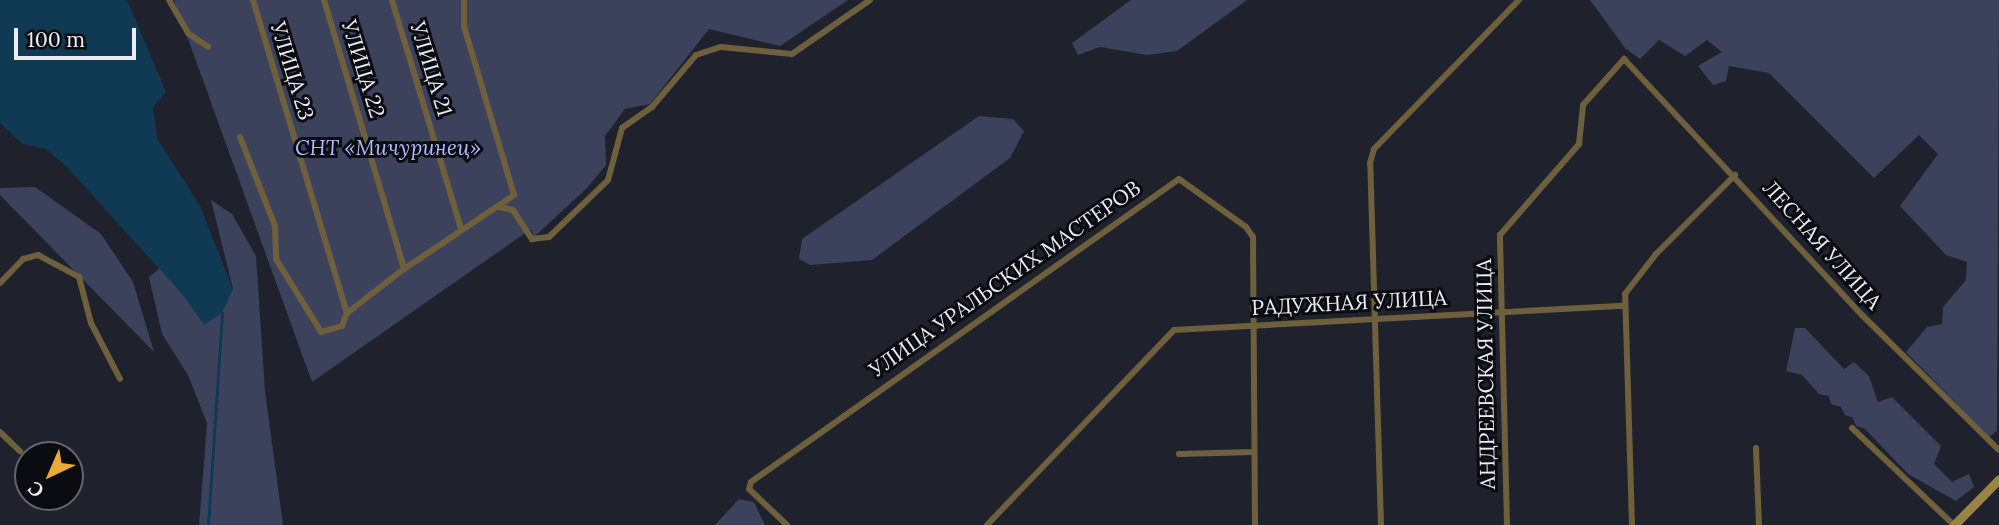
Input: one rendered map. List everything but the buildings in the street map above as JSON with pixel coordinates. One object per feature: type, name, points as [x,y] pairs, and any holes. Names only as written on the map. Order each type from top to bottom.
[{"type":"street","points":[[169,0],[189,34],[208,47]]},
{"type":"street","name":"УЛИЦА 23","points":[[253,0],[347,313]]},
{"type":"street","name":"УЛИЦА 22","points":[[324,0],[404,270]]},
{"type":"street","name":"УЛИЦА 21","points":[[392,0],[461,229]]},
{"type":"street","points":[[240,137],[275,226],[276,259],[305,311],[321,332],[342,326],[347,313],[461,229],[514,195],[464,26],[464,0]]},
{"type":"street","points":[[499,207],[513,210],[532,239],[549,237],[608,180],[622,128],[652,107],[696,55],[720,47],[792,54],[870,0]]},
{"type":"street","points":[[1381,525],[1370,163],[1374,149],[1520,0]]},
{"type":"street","name":"ЛЕСНАЯ УЛИЦА","points":[[1624,59],[1735,175],[1862,316],[1999,450]]},
{"type":"street","name":"АНДРЕЕВСКАЯ УЛИЦА","points":[[1507,525],[1500,235],[1579,144],[1583,105],[1624,59]]},
{"type":"street","points":[[1632,525],[1623,306],[1625,295],[1656,254],[1735,175]]},
{"type":"street","name":"УЛИЦА УРАЛЬСКИХ МАСТЕРОВ","points":[[787,525],[749,489],[751,481],[1179,179],[1246,227],[1253,237],[1254,326]]},
{"type":"street","points":[[0,283],[23,259],[38,255],[79,277],[91,323],[120,379]]},
{"type":"street","name":"РАДУЖНАЯ УЛИЦА","points":[[987,525],[1162,339],[1183,328],[1623,306]]},
{"type":"street","points":[[1254,326],[1252,452],[1255,525]]},
{"type":"street","points":[[1853,428],[1954,525],[1999,479]]},
{"type":"street","points":[[0,432],[14,445]]},
{"type":"street","points":[[1756,448],[1759,525]]},
{"type":"street","points":[[1180,454],[1252,452]]},
{"type":"green space","name":"СНТ «Мичуринец»","points":[[174,0],[848,0],[780,46],[709,29],[650,104],[625,109],[605,136],[606,165],[587,188],[534,237],[531,229],[312,382]]},
{"type":"green space","points":[[1131,0],[1247,0],[1177,51],[1147,55],[1100,47],[1078,55],[1072,43]]},
{"type":"green space","points":[[1590,0],[1999,0],[1997,431],[1989,437],[1906,352],[1927,327],[1942,324],[1943,307],[1966,280],[1967,262],[1946,255],[1900,206],[1938,154],[1919,135],[1874,178],[1769,73],[1729,66],[1726,81],[1713,85],[1698,66],[1722,52],[1707,40],[1685,56],[1659,40],[1640,59],[1625,48]]},
{"type":"green space","points":[[979,116],[1013,119],[1024,131],[1010,158],[872,260],[810,265],[799,259],[802,239]]},
{"type":"green space","points":[[35,187],[101,234],[133,282],[154,352],[0,195],[0,188]]},
{"type":"green space","points":[[211,200],[232,214],[256,256],[265,391],[283,525],[199,525],[207,423],[188,375],[162,334],[149,277],[160,268],[183,295],[233,289]]},
{"type":"green space","points":[[1795,328],[1805,328],[1844,369],[1854,362],[1869,376],[1878,402],[1892,397],[1941,446],[1934,464],[1952,482],[1969,474],[1974,487],[1956,501],[1908,474],[1865,429],[1856,426],[1853,418],[1845,415],[1841,407],[1831,404],[1829,396],[1819,394],[1802,375],[1786,371]]},
{"type":"green space","points":[[739,499],[754,502],[765,525],[715,525]]},
{"type":"shaded area","points":[[0,0],[127,0],[166,92],[153,107],[157,138],[200,206],[233,289],[222,313],[204,325],[183,295],[67,167],[46,149],[23,144],[0,123]]},
{"type":"waterway","points":[[208,525],[222,313]]}]
